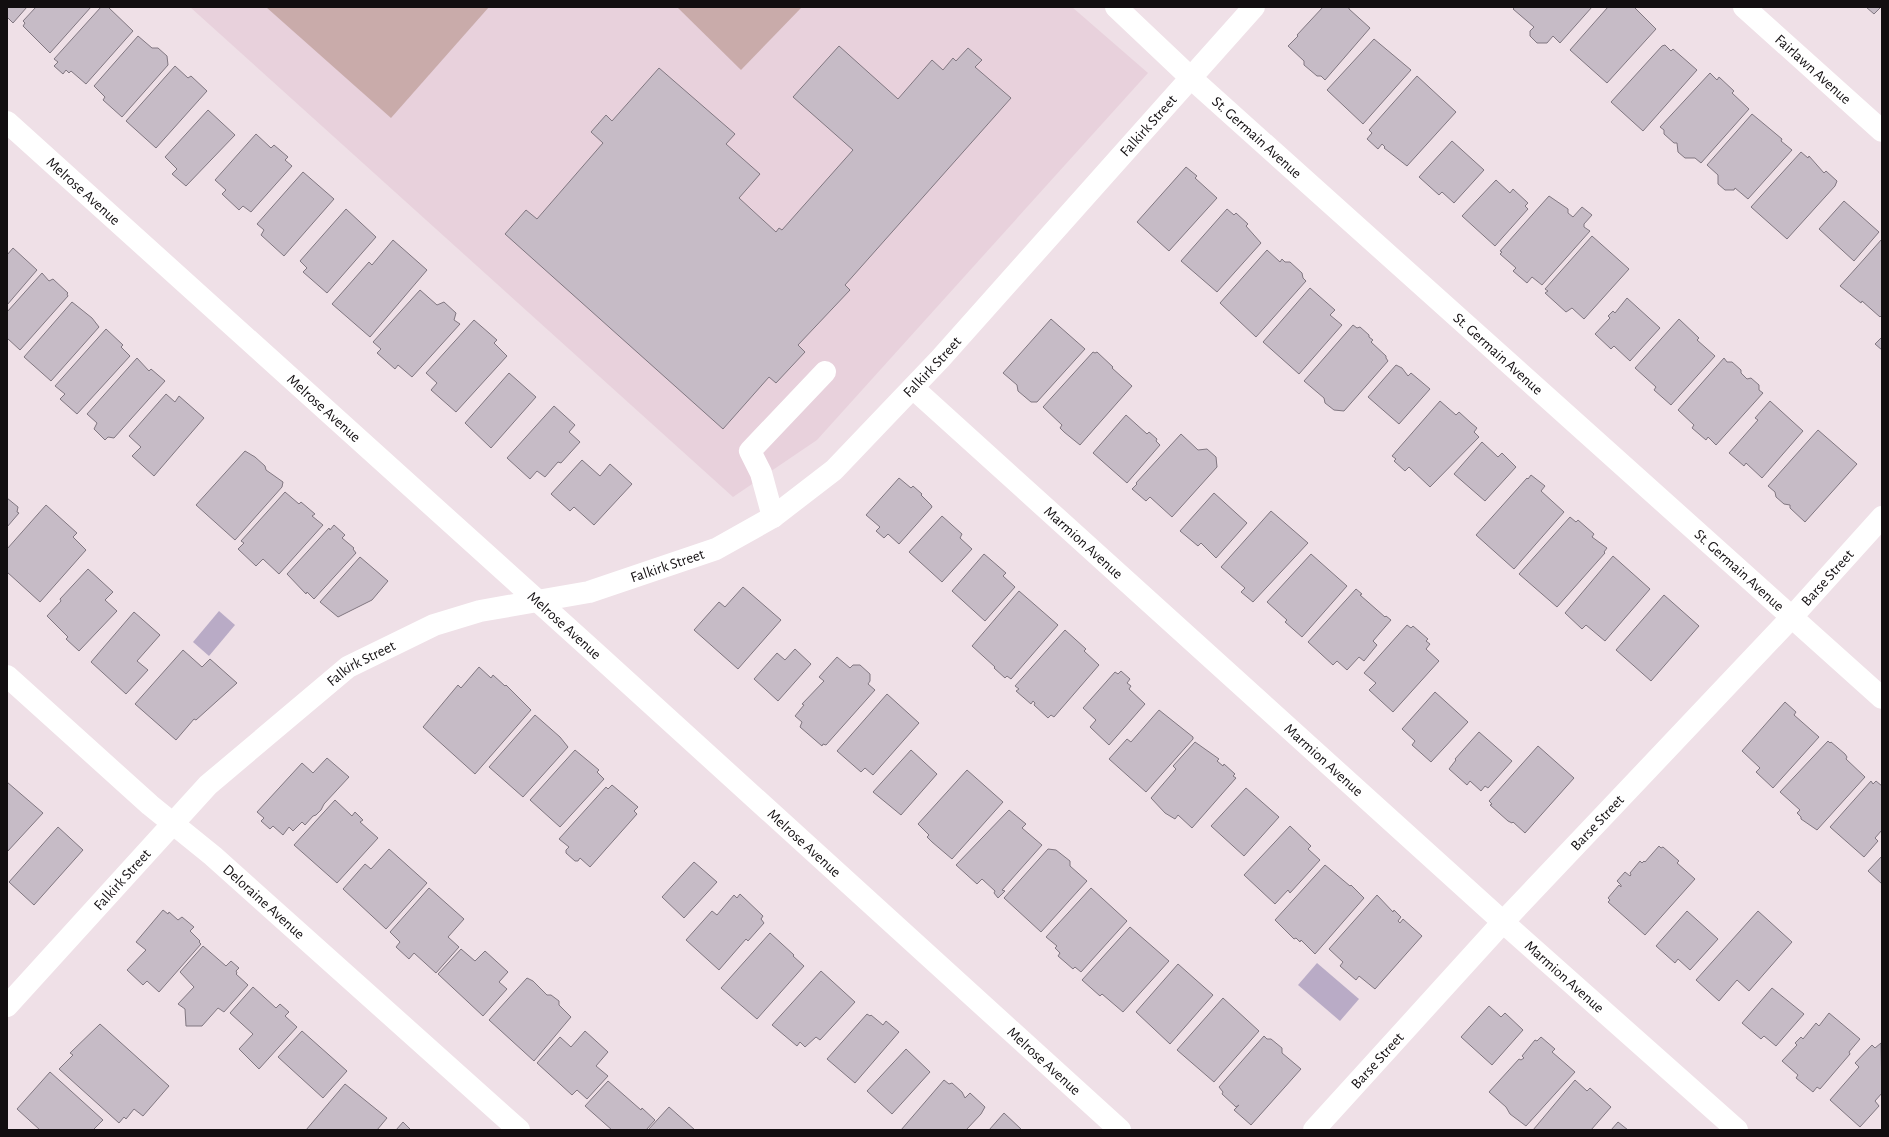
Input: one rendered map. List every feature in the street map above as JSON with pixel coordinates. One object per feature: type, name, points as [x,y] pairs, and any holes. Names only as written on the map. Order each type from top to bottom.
[{"type":"street","name":"St. Germain Avenue","points":[[1116,7],[1191,78],[1791,618],[1882,698]]},
{"type":"street","name":"Falkirk Street","points":[[7,1006],[208,785],[348,667],[434,625],[480,611],[536,600],[589,592],[716,549],[773,517],[834,470],[940,359],[1254,7]]},
{"type":"street","name":"Fairlawn Avenue","points":[[1744,7],[1882,131]]},
{"type":"street","name":"Melrose Avenue","points":[[7,122],[591,649],[1120,1130]]},
{"type":"street","points":[[773,517],[761,473],[750,451],[826,372]]},
{"type":"street","name":"Marmion Avenue","points":[[912,388],[1503,922],[1736,1130]]},
{"type":"street","name":"Barse Street","points":[[1314,1130],[1503,922],[1791,618],[1882,517]]},
{"type":"street","name":"Deloraine Avenue","points":[[7,676],[173,825],[213,856],[519,1130]]},
{"type":"shaded area","points":[[190,7],[1072,7],[1148,73],[817,440],[733,497]]},
{"type":"shaded area","points":[[266,7],[489,7],[391,118]]},
{"type":"shaded area","points":[[677,7],[802,7],[741,70]]},
{"type":"shaded area","points":[[219,611],[235,625],[209,656],[193,642]]},
{"type":"shaded area","points":[[1317,963],[1359,999],[1340,1021],[1298,985]]},
{"type":"building","points":[[7,7],[27,7],[13,23],[7,17]]},
{"type":"building","points":[[36,7],[91,7],[50,53],[23,26],[25,23],[23,21]]},
{"type":"building","points":[[101,7],[108,7],[133,31],[86,84],[71,71],[69,73],[66,70],[63,74],[54,66],[58,62],[54,59]]},
{"type":"building","points":[[1323,7],[1349,7],[1349,9],[1370,28],[1325,80],[1321,76],[1317,76],[1304,65],[1304,61],[1288,46]]},
{"type":"building","points":[[1515,7],[1592,7],[1560,43],[1553,36],[1547,43],[1537,43],[1530,36],[1530,31],[1534,27],[1513,9]]},
{"type":"building","points":[[1608,7],[1634,7],[1656,29],[1607,83],[1570,50]]},
{"type":"building","points":[[1866,7],[1881,7],[1874,14]]},
{"type":"building","points":[[138,36],[152,48],[158,48],[167,56],[168,65],[122,117],[103,100],[105,97],[94,86]]},
{"type":"building","points":[[1374,39],[1411,70],[1363,124],[1327,90]]},
{"type":"building","points":[[1665,45],[1671,51],[1673,49],[1697,70],[1643,131],[1611,102],[1662,46]]},
{"type":"building","points":[[839,46],[898,99],[932,60],[943,70],[953,58],[956,61],[968,48],[982,60],[975,67],[1011,98],[845,285],[850,290],[798,345],[805,352],[776,383],[769,377],[723,429],[505,234],[526,210],[537,219],[603,143],[591,132],[606,115],[612,121],[659,68],[735,134],[726,144],[760,174],[739,198],[776,232],[779,228],[782,230],[853,150],[793,97]]},
{"type":"building","points":[[175,66],[188,78],[191,76],[207,91],[156,148],[126,121]]},
{"type":"building","points":[[1710,73],[1717,80],[1719,77],[1734,91],[1732,93],[1749,109],[1701,163],[1695,158],[1685,158],[1678,152],[1677,143],[1674,143],[1664,134],[1664,130],[1660,127]]},
{"type":"building","points":[[1417,76],[1456,112],[1407,166],[1384,148],[1385,147],[1382,144],[1378,149],[1367,139],[1372,133],[1369,130]]},
{"type":"building","points":[[208,110],[235,135],[186,186],[172,174],[177,169],[165,157]]},
{"type":"building","points":[[1752,114],[1782,139],[1781,141],[1792,150],[1748,199],[1735,188],[1734,190],[1725,190],[1718,184],[1718,175],[1707,165]]},
{"type":"building","points":[[256,134],[271,148],[274,145],[288,157],[285,160],[292,166],[251,212],[243,206],[239,210],[222,194],[226,190],[215,180]]},
{"type":"building","points":[[1452,141],[1484,170],[1454,203],[1442,192],[1439,195],[1419,177]]},
{"type":"building","points":[[1801,152],[1808,158],[1809,156],[1824,173],[1826,171],[1837,181],[1835,186],[1787,239],[1751,207]]},
{"type":"building","points":[[1186,167],[1197,176],[1195,178],[1217,198],[1169,251],[1137,222]]},
{"type":"building","points":[[303,172],[334,199],[284,256],[261,235],[264,230],[257,224]]},
{"type":"building","points":[[1496,180],[1510,193],[1513,189],[1528,203],[1525,206],[1528,209],[1495,246],[1462,216]]},
{"type":"building","points":[[1549,196],[1568,209],[1568,213],[1573,217],[1582,207],[1592,215],[1584,224],[1584,227],[1590,231],[1542,285],[1532,277],[1527,283],[1513,271],[1516,268],[1500,254],[1502,252],[1500,251]]},
{"type":"building","points":[[1844,201],[1879,232],[1854,261],[1819,229]]},
{"type":"building","points":[[346,209],[376,237],[327,293],[303,272],[307,268],[300,261]]},
{"type":"building","points":[[1227,209],[1234,215],[1236,213],[1248,224],[1246,226],[1261,243],[1217,292],[1181,261]]},
{"type":"building","points":[[1592,236],[1629,269],[1584,319],[1572,308],[1566,312],[1545,293],[1548,291],[1545,289]]},
{"type":"building","points":[[1882,239],[1882,315],[1880,317],[1862,301],[1861,303],[1840,286]]},
{"type":"building","points":[[393,240],[427,270],[370,337],[332,304],[369,262],[372,265]]},
{"type":"building","points":[[13,248],[37,270],[7,305],[7,255]]},
{"type":"building","points":[[1267,250],[1280,262],[1282,259],[1285,262],[1290,262],[1302,273],[1303,278],[1306,281],[1256,337],[1220,303]]},
{"type":"building","points":[[42,273],[49,281],[53,279],[68,293],[68,296],[20,350],[7,338],[7,312]]},
{"type":"building","points":[[1310,288],[1335,310],[1330,315],[1342,325],[1299,374],[1263,342]]},
{"type":"building","points":[[420,290],[437,305],[444,302],[456,313],[454,320],[460,324],[412,377],[398,365],[395,369],[377,353],[381,349],[373,342]]},
{"type":"building","points":[[1627,298],[1660,328],[1630,361],[1614,346],[1611,349],[1595,334],[1610,318],[1608,316],[1613,311],[1615,313]]},
{"type":"building","points":[[72,302],[92,318],[99,327],[51,381],[24,357]]},
{"type":"building","points":[[1051,319],[1085,349],[1037,402],[1031,402],[1018,391],[1017,385],[1003,373]]},
{"type":"building","points":[[1679,319],[1699,338],[1697,340],[1715,356],[1671,405],[1654,390],[1656,387],[1635,368]]},
{"type":"building","points":[[474,320],[497,340],[494,343],[507,356],[456,412],[431,390],[437,383],[426,373]]},
{"type":"building","points":[[1353,325],[1357,328],[1360,327],[1369,335],[1369,337],[1373,340],[1371,342],[1386,356],[1388,361],[1344,411],[1334,410],[1325,403],[1324,398],[1304,381]]},
{"type":"building","points":[[106,329],[123,345],[121,347],[130,356],[77,414],[60,399],[65,394],[55,386]]},
{"type":"building","points":[[1882,337],[1882,350],[1875,344]]},
{"type":"building","points":[[1093,352],[1097,352],[1132,386],[1080,445],[1060,428],[1062,425],[1043,407]]},
{"type":"building","points":[[137,358],[149,371],[151,369],[165,381],[114,438],[108,437],[105,440],[94,429],[97,423],[87,414]]},
{"type":"building","points":[[1724,358],[1727,362],[1732,362],[1741,370],[1741,373],[1747,379],[1751,378],[1759,385],[1759,390],[1763,393],[1716,445],[1708,437],[1706,440],[1692,428],[1694,425],[1678,410]]},
{"type":"building","points":[[1396,365],[1402,368],[1408,376],[1411,373],[1430,389],[1399,424],[1368,397]]},
{"type":"building","points":[[509,373],[536,397],[491,448],[465,423]]},
{"type":"building","points":[[166,394],[175,402],[179,396],[204,418],[154,476],[132,456],[141,447],[129,436]]},
{"type":"building","points":[[1440,401],[1456,415],[1459,412],[1477,428],[1474,432],[1479,437],[1430,487],[1409,467],[1405,471],[1394,461],[1396,459],[1392,456]]},
{"type":"building","points":[[1770,401],[1803,431],[1762,478],[1746,463],[1744,466],[1729,453],[1758,420],[1755,418]]},
{"type":"building","points":[[554,406],[575,425],[569,432],[580,442],[561,463],[558,462],[545,477],[537,471],[530,479],[507,458]]},
{"type":"building","points":[[1126,415],[1147,434],[1149,432],[1157,439],[1156,441],[1160,445],[1127,483],[1093,453]]},
{"type":"building","points":[[1818,430],[1857,464],[1805,522],[1790,508],[1790,505],[1784,504],[1776,497],[1775,492],[1768,486]]},
{"type":"building","points":[[1181,434],[1198,450],[1207,449],[1216,457],[1217,467],[1172,517],[1150,497],[1146,501],[1132,489]]},
{"type":"building","points":[[1482,442],[1498,457],[1502,453],[1516,467],[1485,501],[1454,474]]},
{"type":"building","points":[[245,451],[255,457],[265,466],[266,470],[283,482],[282,487],[235,540],[196,505]]},
{"type":"building","points":[[582,460],[600,476],[610,464],[632,484],[594,525],[574,507],[570,511],[551,494]]},
{"type":"building","points":[[1531,475],[1545,486],[1541,491],[1564,512],[1514,569],[1476,535]]},
{"type":"building","points":[[899,478],[911,488],[913,486],[922,494],[921,495],[932,507],[899,544],[888,534],[884,538],[876,531],[880,527],[866,515]]},
{"type":"building","points":[[285,492],[299,504],[301,502],[315,514],[312,516],[323,525],[279,574],[263,559],[256,566],[238,549],[244,543],[241,541]]},
{"type":"building","points":[[1214,493],[1247,523],[1216,558],[1201,543],[1198,546],[1180,531]]},
{"type":"building","points":[[7,498],[18,507],[17,512],[19,513],[7,527]]},
{"type":"building","points":[[46,505],[77,533],[73,537],[86,550],[40,602],[7,572],[7,549]]},
{"type":"building","points":[[1271,511],[1308,543],[1253,602],[1241,592],[1245,588],[1221,567]]},
{"type":"building","points":[[942,516],[962,534],[960,538],[972,549],[942,582],[909,552]]},
{"type":"building","points":[[1570,517],[1576,522],[1578,520],[1594,534],[1592,537],[1607,548],[1604,552],[1605,553],[1557,607],[1519,574]]},
{"type":"building","points":[[334,525],[345,535],[342,538],[354,548],[353,549],[356,553],[314,599],[307,592],[306,594],[287,574],[329,528],[330,530]]},
{"type":"building","points":[[984,554],[1006,573],[1003,576],[1015,587],[985,621],[952,591]]},
{"type":"building","points":[[1311,554],[1347,586],[1302,637],[1285,622],[1287,620],[1267,602]]},
{"type":"building","points":[[1613,556],[1650,589],[1605,641],[1586,625],[1582,629],[1565,613]]},
{"type":"building","points":[[360,557],[388,581],[372,600],[338,617],[320,602]]},
{"type":"building","points":[[88,569],[113,592],[105,600],[117,611],[79,651],[66,639],[68,637],[47,616],[61,601],[60,599]]},
{"type":"building","points":[[743,587],[781,620],[738,669],[694,630],[719,602],[725,607]]},
{"type":"building","points":[[1356,589],[1362,594],[1360,595],[1385,617],[1386,616],[1391,620],[1373,641],[1377,645],[1364,661],[1359,657],[1347,670],[1337,661],[1333,665],[1308,642]]},
{"type":"building","points":[[1019,591],[1058,625],[1011,679],[1007,676],[1005,678],[972,646]]},
{"type":"building","points":[[1664,595],[1699,626],[1651,681],[1616,650]]},
{"type":"building","points":[[134,612],[160,635],[137,661],[148,670],[126,694],[91,662]]},
{"type":"building","points":[[1407,625],[1411,628],[1413,626],[1428,639],[1426,641],[1430,644],[1426,649],[1439,661],[1393,712],[1369,690],[1376,683],[1364,673]]},
{"type":"building","points":[[1065,630],[1086,649],[1084,651],[1099,665],[1054,717],[1051,715],[1048,718],[1034,705],[1035,703],[1033,701],[1031,704],[1016,691],[1019,689],[1015,686]]},
{"type":"building","points":[[795,649],[811,664],[778,701],[754,679],[777,653],[785,660]]},
{"type":"building","points":[[183,650],[202,667],[210,659],[237,683],[196,720],[194,719],[176,740],[135,704]]},
{"type":"building","points":[[837,657],[850,668],[853,665],[860,665],[870,674],[870,681],[868,684],[875,690],[826,745],[823,744],[822,746],[800,727],[802,722],[795,716],[804,705],[802,704],[824,681],[819,677]]},
{"type":"building","points":[[479,667],[491,678],[493,675],[505,686],[506,685],[531,710],[475,774],[423,727],[458,685],[461,688]]},
{"type":"building","points":[[1121,671],[1130,679],[1127,683],[1131,686],[1129,689],[1145,704],[1109,745],[1090,727],[1096,720],[1083,708],[1115,672],[1118,674]]},
{"type":"building","points":[[1435,692],[1468,722],[1431,762],[1412,745],[1415,741],[1402,729]]},
{"type":"building","points":[[887,694],[919,723],[873,775],[865,768],[861,772],[837,751]]},
{"type":"building","points":[[1785,702],[1796,712],[1794,715],[1819,737],[1773,788],[1756,772],[1760,768],[1742,751]]},
{"type":"building","points":[[1159,710],[1193,737],[1193,739],[1146,792],[1109,759],[1127,739],[1131,742]]},
{"type":"building","points":[[535,715],[560,737],[568,747],[523,797],[489,767]]},
{"type":"building","points":[[1479,732],[1512,761],[1488,788],[1485,786],[1481,791],[1470,781],[1467,785],[1449,769],[1456,760],[1455,759]]},
{"type":"building","points":[[1828,741],[1845,754],[1847,757],[1846,759],[1865,777],[1817,830],[1801,819],[1797,813],[1800,810],[1780,792]]},
{"type":"building","points":[[1195,742],[1219,759],[1217,761],[1223,766],[1224,764],[1235,774],[1233,776],[1236,778],[1192,828],[1178,815],[1175,819],[1165,813],[1151,798],[1176,769],[1173,766]]},
{"type":"building","points":[[1538,746],[1574,778],[1525,833],[1513,822],[1508,821],[1490,805],[1492,804],[1489,801]]},
{"type":"building","points":[[575,750],[599,770],[597,772],[604,779],[560,827],[530,800]]},
{"type":"building","points":[[911,750],[937,774],[901,815],[873,792]]},
{"type":"building","points":[[327,758],[349,777],[316,815],[313,816],[305,825],[302,822],[293,831],[289,827],[283,835],[273,826],[270,829],[261,821],[264,818],[257,812],[302,763],[313,773]]},
{"type":"building","points":[[967,770],[1003,802],[952,859],[927,837],[929,835],[918,824]]},
{"type":"building","points":[[1871,781],[1873,784],[1876,781],[1882,786],[1882,830],[1875,838],[1878,841],[1864,857],[1830,827]]},
{"type":"building","points":[[7,782],[43,813],[7,852]]},
{"type":"building","points":[[612,785],[638,807],[634,811],[637,814],[590,867],[580,858],[578,861],[575,861],[566,853],[566,850],[569,847],[559,839],[606,787],[608,789]]},
{"type":"building","points":[[1246,788],[1279,817],[1244,856],[1211,826]]},
{"type":"building","points":[[335,800],[352,816],[355,812],[363,820],[360,822],[378,838],[337,883],[294,845]]},
{"type":"building","points":[[1009,810],[1026,824],[1022,828],[1042,845],[1002,890],[1005,891],[998,898],[994,893],[995,891],[982,879],[977,884],[956,865]]},
{"type":"building","points":[[1290,826],[1311,846],[1308,849],[1320,860],[1290,893],[1288,890],[1275,904],[1244,875]]},
{"type":"building","points":[[58,827],[83,850],[34,905],[9,882]]},
{"type":"building","points":[[1659,846],[1661,848],[1663,847],[1679,861],[1677,863],[1695,879],[1645,935],[1608,902],[1610,900],[1608,898],[1619,885],[1621,887],[1617,881],[1625,872],[1630,876],[1630,873],[1640,861],[1642,863],[1644,861],[1645,862]]},
{"type":"building","points":[[389,849],[427,883],[386,929],[343,889],[365,864],[371,869]]},
{"type":"building","points":[[1048,849],[1056,850],[1070,861],[1070,866],[1087,881],[1041,932],[1004,898]]},
{"type":"building","points":[[1882,856],[1882,884],[1868,871]]},
{"type":"building","points":[[694,862],[717,882],[684,918],[662,897]]},
{"type":"building","points":[[1325,865],[1350,886],[1351,885],[1364,898],[1315,954],[1301,940],[1300,942],[1296,938],[1294,939],[1275,920]]},
{"type":"building","points":[[429,888],[464,919],[448,937],[459,947],[436,973],[414,953],[409,959],[396,947],[400,942],[390,932]]},
{"type":"building","points":[[1091,888],[1127,921],[1081,972],[1075,967],[1073,969],[1058,956],[1060,953],[1055,948],[1057,946],[1046,937]]},
{"type":"building","points":[[740,894],[763,916],[761,919],[764,923],[748,941],[746,939],[719,970],[686,940],[712,911],[717,915],[734,895],[737,898]]},
{"type":"building","points":[[1377,895],[1393,912],[1394,910],[1401,917],[1398,921],[1400,923],[1403,919],[1422,936],[1375,989],[1359,976],[1356,980],[1340,966],[1343,962],[1329,949]]},
{"type":"building","points":[[163,910],[168,914],[169,912],[178,920],[182,917],[194,927],[190,931],[201,944],[159,992],[147,981],[143,985],[127,970],[146,950],[136,942]]},
{"type":"building","points":[[1687,911],[1718,939],[1690,970],[1678,959],[1675,963],[1656,946]]},
{"type":"building","points":[[1758,911],[1792,942],[1749,991],[1737,980],[1719,1001],[1696,980]]},
{"type":"building","points":[[1130,927],[1169,961],[1123,1012],[1102,994],[1100,996],[1082,980]]},
{"type":"building","points":[[770,933],[804,966],[757,1019],[721,988]]},
{"type":"building","points":[[203,946],[226,966],[231,961],[239,968],[236,971],[236,974],[248,985],[224,1012],[218,1008],[202,1026],[186,1026],[185,1009],[178,1004],[194,987],[180,972]]},
{"type":"building","points":[[461,949],[475,961],[485,951],[508,972],[499,982],[507,989],[483,1016],[438,974]]},
{"type":"building","points":[[1178,964],[1213,995],[1170,1044],[1136,1012]]},
{"type":"building","points":[[821,971],[855,1002],[820,1040],[816,1037],[805,1047],[800,1042],[797,1046],[772,1025]]},
{"type":"building","points":[[527,978],[533,981],[547,995],[551,995],[559,1001],[559,1005],[571,1017],[534,1061],[489,1020]]},
{"type":"building","points":[[253,987],[276,1008],[280,1004],[289,1012],[285,1016],[297,1027],[259,1069],[239,1049],[253,1034],[230,1013]]},
{"type":"building","points":[[1772,988],[1804,1014],[1776,1046],[1764,1036],[1761,1039],[1742,1023]]},
{"type":"building","points":[[1223,998],[1259,1031],[1214,1082],[1177,1050]]},
{"type":"building","points":[[1489,1006],[1501,1017],[1505,1013],[1523,1030],[1492,1065],[1461,1037]]},
{"type":"building","points":[[1829,1013],[1860,1039],[1849,1052],[1850,1054],[1820,1089],[1817,1087],[1813,1092],[1796,1078],[1798,1075],[1782,1061],[1797,1045],[1795,1043],[1801,1037],[1803,1039],[1816,1023],[1819,1026]]},
{"type":"building","points":[[867,1014],[870,1016],[871,1015],[883,1025],[886,1021],[899,1032],[855,1083],[827,1059]]},
{"type":"building","points":[[100,1024],[169,1086],[143,1116],[134,1109],[126,1119],[124,1117],[119,1123],[59,1069],[73,1055],[70,1053]]},
{"type":"building","points":[[302,1031],[347,1071],[323,1098],[278,1057]]},
{"type":"building","points":[[585,1031],[608,1052],[596,1066],[608,1076],[587,1099],[577,1090],[572,1095],[537,1063],[560,1037],[571,1047]]},
{"type":"building","points":[[1264,1036],[1267,1039],[1271,1039],[1282,1048],[1282,1053],[1301,1069],[1251,1125],[1234,1110],[1239,1105],[1236,1107],[1222,1094],[1223,1092],[1219,1087]]},
{"type":"building","points":[[1541,1037],[1555,1049],[1552,1052],[1575,1072],[1526,1126],[1510,1114],[1506,1107],[1489,1092],[1519,1059],[1521,1060],[1524,1058],[1522,1056],[1535,1040],[1537,1041]]},
{"type":"building","points":[[1881,1043],[1882,1093],[1875,1101],[1879,1106],[1860,1127],[1830,1100],[1859,1067],[1855,1063],[1872,1045],[1875,1048]]},
{"type":"building","points":[[906,1049],[930,1072],[892,1114],[867,1091]]},
{"type":"building","points":[[50,1072],[103,1120],[93,1130],[40,1130],[17,1109]]},
{"type":"building","points":[[944,1080],[949,1084],[952,1083],[962,1092],[965,1098],[970,1093],[985,1107],[981,1114],[966,1130],[901,1130]]},
{"type":"building","points":[[1575,1080],[1587,1091],[1590,1088],[1611,1107],[1591,1130],[1533,1130]]},
{"type":"building","points":[[608,1081],[641,1110],[642,1108],[655,1120],[646,1130],[612,1130],[585,1106]]},
{"type":"building","points":[[345,1084],[387,1118],[377,1130],[306,1130]]},
{"type":"building","points":[[669,1107],[695,1130],[648,1130]]},
{"type":"building","points":[[1004,1113],[1022,1130],[989,1130]]},
{"type":"building","points":[[403,1122],[411,1130],[396,1130]]},
{"type":"building","points":[[1618,1122],[1628,1130],[1611,1130]]}]
